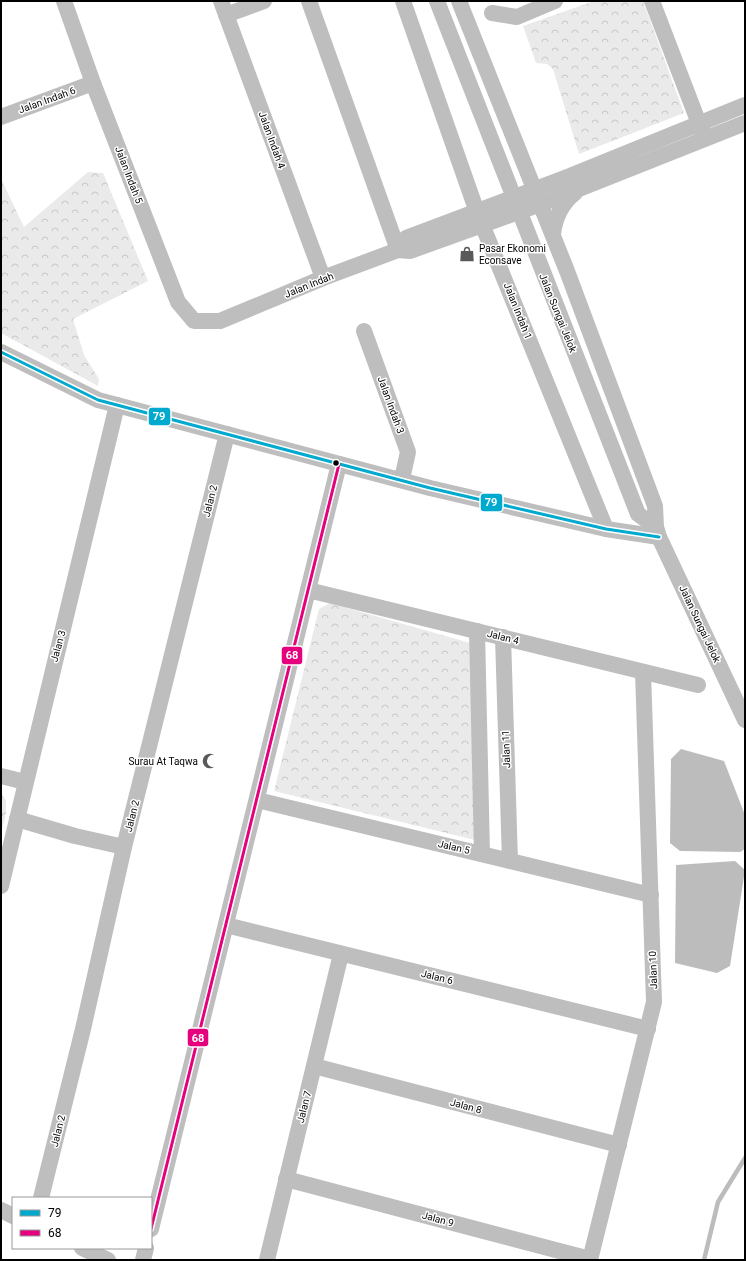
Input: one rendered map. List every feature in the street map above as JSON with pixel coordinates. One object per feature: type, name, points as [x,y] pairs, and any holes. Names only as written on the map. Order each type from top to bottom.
[{"type":"street","name":"Jalan Indah 5","points":[[64,1],[93,83],[178,302],[194,320],[220,321]]},
{"type":"street","points":[[224,8],[264,1]]},
{"type":"street","points":[[309,1],[398,250]]},
{"type":"street","name":"Jalan Indah 1","points":[[403,1],[606,529]]},
{"type":"street","name":"Jalan Sungai Jelok","points":[[437,1],[638,514],[657,532]]},
{"type":"street","name":"Jalan Sungai Jelok","points":[[459,1],[553,234],[655,506],[657,532],[745,720]]},
{"type":"street","points":[[492,13],[517,17],[555,1]]},
{"type":"street","points":[[652,1],[704,139]]},
{"type":"street","name":"Jalan Indah 4","points":[[224,8],[323,278]]},
{"type":"street","name":"Jalan Indah 6","points":[[1,117],[93,83]]},
{"type":"street","points":[[516,205],[535,189],[745,105]]},
{"type":"street","points":[[516,205],[541,204],[745,123]]},
{"type":"street","points":[[614,158],[620,173]]},
{"type":"street","points":[[526,166],[547,176],[570,176]]},
{"type":"street","points":[[506,179],[496,200],[485,217],[511,226],[529,237]]},
{"type":"street","points":[[553,234],[554,222],[562,207],[570,196],[581,188]]},
{"type":"street","name":"Jalan Indah","points":[[220,321],[323,278],[398,250],[406,238],[485,217],[516,205]]},
{"type":"street","name":"Jalan Indah 3","points":[[364,331],[408,452],[402,479]]},
{"type":"street","points":[[1,352],[98,400],[339,464],[402,479],[430,488],[606,529],[657,532]]},
{"type":"street","name":"Jalan 3","points":[[1,886],[117,405]]},
{"type":"street","name":"Jalan 2","points":[[41,1197],[83,1029],[124,847],[227,434]]},
{"type":"street","points":[[152,1225],[339,464]]},
{"type":"street","name":"Jalan 4","points":[[308,590],[698,685]]},
{"type":"street","points":[[477,631],[482,854]]},
{"type":"street","name":"Jalan 11","points":[[502,637],[510,861]]},
{"type":"street","name":"Jalan 10","points":[[590,1260],[654,1002],[643,672]]},
{"type":"street","points":[[1,776],[25,782]]},
{"type":"street","name":"Jalan 5","points":[[257,800],[651,895]]},
{"type":"street","points":[[17,819],[74,836],[124,847]]},
{"type":"street","name":"Jalan 6","points":[[226,925],[648,1029]]},
{"type":"street","name":"Jalan 7","points":[[267,1260],[341,954]]},
{"type":"street","name":"Jalan 8","points":[[314,1066],[619,1145]]},
{"type":"street","name":"Jalan 9","points":[[286,1179],[590,1260]]},
{"type":"street","points":[[1,1210],[12,1216]]},
{"type":"street","points":[[84,1249],[108,1260]]},
{"type":"street","points":[[143,1260],[146,1249]]},
{"type":"green space","points":[[594,1],[643,1],[684,113],[579,154],[553,69],[547,64],[536,63],[523,26]]},
{"type":"green space","points":[[88,172],[103,173],[148,281],[73,319],[84,355],[99,379],[98,386],[1,333],[1,179],[24,227]]},
{"type":"green space","points":[[330,603],[470,643],[475,840],[274,791],[319,609]]},
{"type":"green space","points":[[1,794],[6,800],[6,813],[1,833]]},
{"type":"shaded area","points":[[681,749],[724,761],[745,815],[745,849],[740,852],[680,851],[670,843],[671,759]]},
{"type":"shaded area","points":[[735,861],[745,870],[730,966],[717,973],[675,963],[676,865]]},
{"type":"waterway","points":[[704,1260],[718,1202],[745,1158]]},
{"type":"transit line","name":"79","points":[[1,352],[98,400],[430,488],[606,529],[659,537]]},
{"type":"transit line","name":"68","points":[[152,1225],[339,464]]},
{"type":"place","name":"Pasar Ekonomi Econsave","points":[[467,254]]},
{"type":"place","name":"Surau At Taqwa","points":[[210,761]]}]
